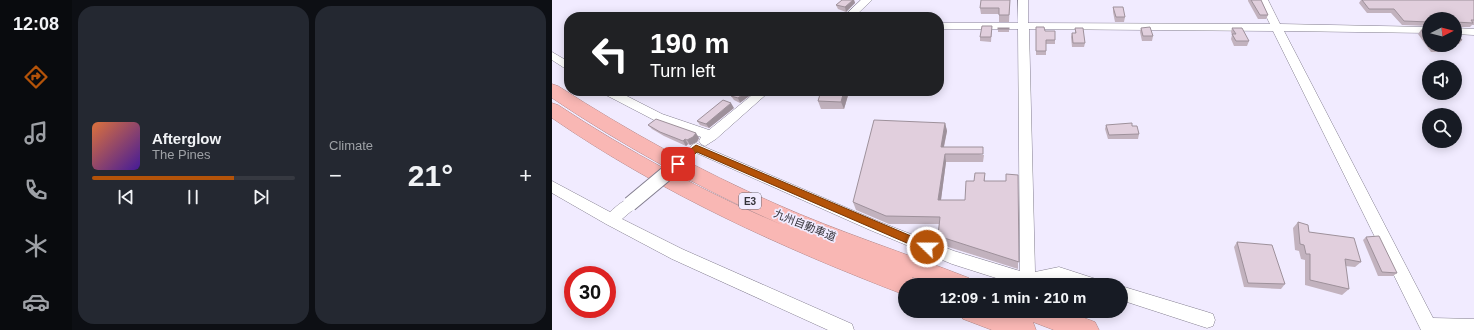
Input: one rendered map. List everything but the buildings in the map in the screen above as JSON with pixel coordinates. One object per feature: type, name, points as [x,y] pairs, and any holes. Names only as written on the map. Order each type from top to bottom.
[{"type":"highway","name":"九州自動車道","points":[[552,90],[583,111],[688,172],[750,201],[871,252],[943,278]]},
{"type":"highway","name":"九州自動車道","points":[[552,109],[625,156],[675,184],[759,224],[898,282]]},
{"type":"highway","points":[[991,318],[1024,330]]},
{"type":"highway","points":[[1053,318],[1087,330]]},
{"type":"street","points":[[853,12],[866,0]]},
{"type":"street","points":[[1024,0],[1023,26],[1028,278]]},
{"type":"street","points":[[1263,0],[1429,328],[1474,327]]},
{"type":"street","points":[[944,26],[1422,30]]},
{"type":"street","points":[[1462,31],[1474,32]]},
{"type":"street","points":[[552,55],[564,63]]},
{"type":"street","points":[[618,96],[658,117],[712,136]]},
{"type":"street","points":[[611,220],[758,96]]},
{"type":"street","points":[[693,151],[952,257],[1018,278]]},
{"type":"street","points":[[552,186],[611,220],[677,254],[846,330]]},
{"type":"street","points":[[1041,278],[1059,274],[1072,278]]},
{"type":"street","points":[[1128,295],[1207,320]]},
{"type":"route","points":[[678,164],[696,148],[927,247]]}]
